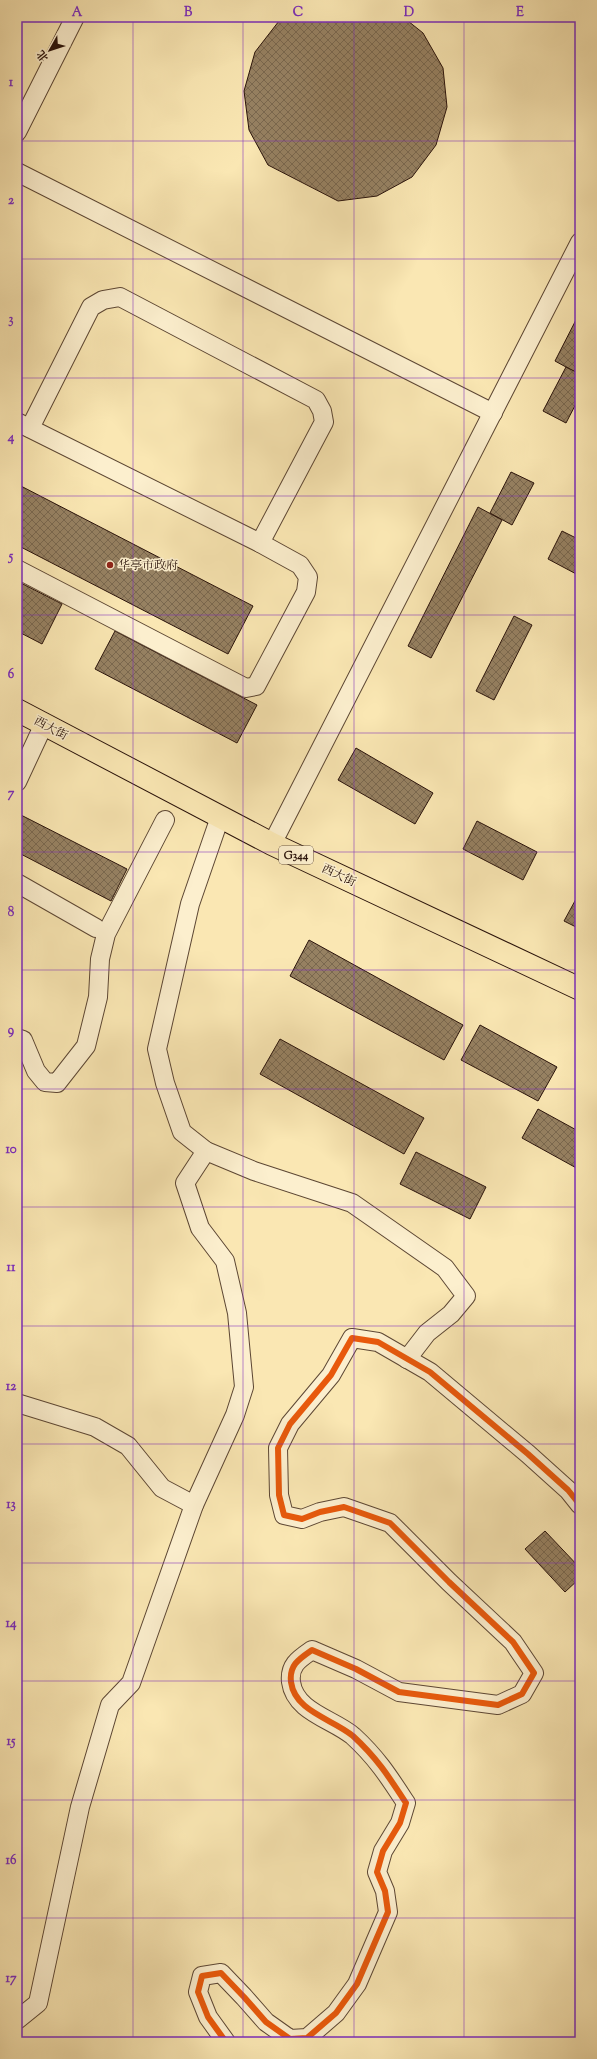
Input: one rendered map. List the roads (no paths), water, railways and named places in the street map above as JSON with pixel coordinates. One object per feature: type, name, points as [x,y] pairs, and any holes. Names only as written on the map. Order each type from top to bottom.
[{"type":"highway","name":"西大街","points":[[17,710],[272,844],[580,989]]},
{"type":"street","points":[[17,132],[75,17]]},
{"type":"street","points":[[17,172],[493,413]]},
{"type":"street","points":[[272,844],[580,242]]},
{"type":"street","points":[[17,569],[246,688],[256,686],[306,592],[308,577],[300,566],[260,543],[24,425],[91,307],[103,300],[120,297],[316,400],[322,411],[324,422],[260,543]]},
{"type":"street","points":[[17,782],[44,724]]},
{"type":"street","points":[[220,816],[190,904],[157,1050],[165,1083],[182,1132],[206,1151],[254,1171],[352,1203],[445,1268],[466,1296],[451,1314],[427,1333],[407,1359]]},
{"type":"street","points":[[17,1038],[22,1040],[36,1071],[45,1082],[57,1083],[86,1046],[98,997],[100,959],[106,934],[165,820]]},
{"type":"street","points":[[17,883],[96,928]]},
{"type":"street","points":[[17,2020],[38,2003],[80,1807],[110,1705],[131,1683],[194,1505],[235,1415],[244,1387],[237,1313],[226,1261],[200,1228],[185,1183],[206,1151]]},
{"type":"street","points":[[226,2042],[208,2017],[198,1992],[202,1976],[221,1973],[266,2022],[290,2040],[307,2038],[336,2013],[357,1984],[388,1912],[385,1891],[377,1872],[383,1851],[400,1823],[406,1803],[381,1764],[352,1736],[304,1706],[292,1692],[290,1674],[296,1661],[312,1650],[356,1669],[399,1692],[498,1705],[522,1694],[534,1673],[513,1642],[449,1582],[390,1522],[344,1507],[320,1512],[302,1519],[284,1516],[279,1495],[278,1448],[290,1424],[331,1375],[352,1338],[378,1342],[430,1372],[528,1454],[568,1490],[580,1505]]},
{"type":"street","points":[[17,1403],[95,1427],[128,1446],[162,1488],[194,1505]]},
{"type":"place","name":"华亭市政府","points":[[110,565]]}]
